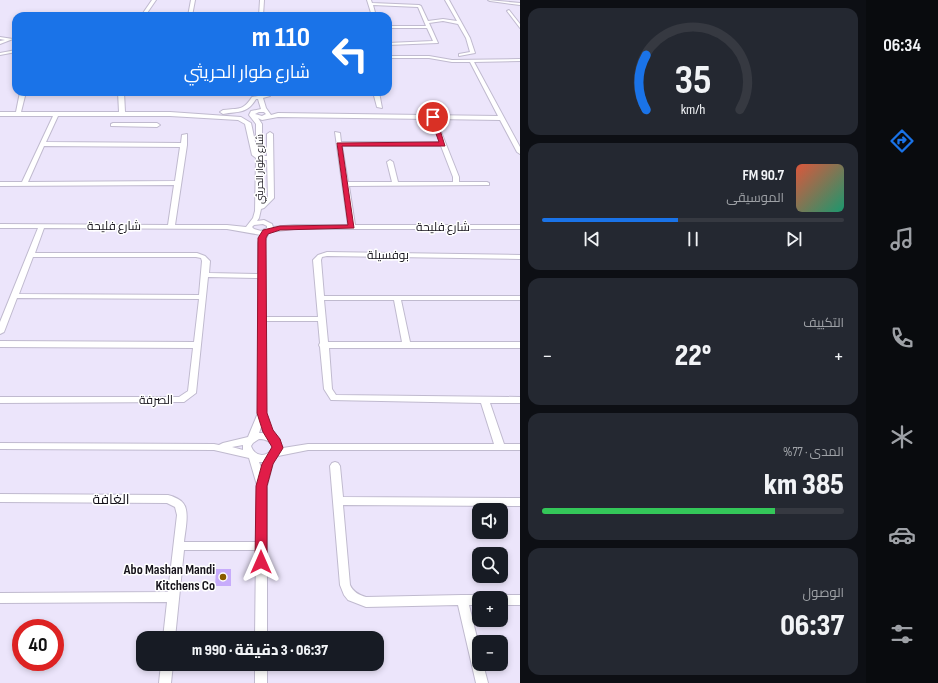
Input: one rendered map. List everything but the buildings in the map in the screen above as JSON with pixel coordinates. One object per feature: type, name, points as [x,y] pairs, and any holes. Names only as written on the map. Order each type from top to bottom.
[{"type":"street","points":[[146,12],[154,0]]},
{"type":"street","points":[[191,12],[193,0]]},
{"type":"street","points":[[411,57],[420,55],[473,54],[447,0]]},
{"type":"street","points":[[490,0],[520,4]]},
{"type":"street","points":[[261,1],[261,12]]},
{"type":"street","points":[[373,12],[370,2],[417,5],[424,16],[435,43],[392,44]]},
{"type":"street","points":[[509,11],[519,25]]},
{"type":"street","points":[[426,22],[455,15]]},
{"type":"street","points":[[424,16],[459,23]]},
{"type":"street","points":[[392,28],[429,27]]},
{"type":"street","points":[[0,38],[11,39],[0,43]]},
{"type":"street","points":[[0,54],[12,52]]},
{"type":"street","points":[[392,57],[463,60],[520,60]]},
{"type":"street","points":[[471,60],[520,152]]},
{"type":"street","points":[[18,114],[22,96]]},
{"type":"street","points":[[121,96],[122,114]]},
{"type":"street","points":[[248,96],[251,101]]},
{"type":"street","points":[[0,114],[170,114],[240,111],[248,107],[251,101],[257,96]]},
{"type":"street","points":[[254,114],[258,108],[260,96]]},
{"type":"street","points":[[260,96],[262,106],[267,114]]},
{"type":"street","points":[[377,96],[380,107]]},
{"type":"street","points":[[190,113],[244,119],[248,123],[251,130],[254,154],[261,158],[270,158]]},
{"type":"street","points":[[24,184],[56,114]]},
{"type":"street","points":[[133,125],[136,114]]},
{"type":"street","points":[[254,114],[301,116],[503,118]]},
{"type":"street","name":"شارع طوار الحريثي","points":[[254,114],[259,124],[262,207],[263,216],[267,227]]},
{"type":"street","name":"شارع طوار الحريثي","points":[[252,227],[258,211],[262,124],[267,114]]},
{"type":"street","points":[[433,117],[456,177],[456,184]]},
{"type":"street","points":[[113,125],[157,125]]},
{"type":"street","points":[[337,133],[352,227]]},
{"type":"street","points":[[262,207],[271,198],[270,134]]},
{"type":"street","points":[[171,227],[185,135]]},
{"type":"street","points":[[43,144],[184,144]]},
{"type":"street","points":[[339,144],[443,144]]},
{"type":"street","points":[[390,162],[395,183]]},
{"type":"street","points":[[0,184],[178,183]]},
{"type":"street","points":[[345,184],[487,184]]},
{"type":"street","name":"شارع فليحة","points":[[0,226],[252,227]]},
{"type":"street","points":[[0,332],[2,320],[14,296],[42,226]]},
{"type":"street","points":[[252,227],[267,227]]},
{"type":"street","points":[[252,227],[267,227]]},
{"type":"street","points":[[252,227],[261,242]]},
{"type":"street","points":[[261,631],[262,486],[273,455],[278,448],[266,428],[262,413],[261,242],[267,227]]},
{"type":"street","name":"شارع فليحة","points":[[267,227],[520,227]]},
{"type":"street","name":"الصرفة","points":[[0,400],[181,400],[192,393],[205,276],[205,259],[197,255],[30,255]]},
{"type":"street","name":"بوفسيلة","points":[[520,257],[323,255],[317,260],[328,389],[334,398],[520,400]]},
{"type":"street","points":[[205,276],[261,276]]},
{"type":"street","points":[[14,296],[202,297]]},
{"type":"street","points":[[397,297],[407,345]]},
{"type":"street","points":[[320,298],[520,298]]},
{"type":"street","points":[[262,319],[321,319]]},
{"type":"street","points":[[0,344],[197,345]]},
{"type":"street","points":[[324,345],[520,345]]},
{"type":"street","points":[[485,400],[500,447]]},
{"type":"street","points":[[262,413],[246,448],[252,456],[262,486]]},
{"type":"street","points":[[0,446],[214,447],[251,439],[262,435],[274,440],[308,447],[520,447]]},
{"type":"street","points":[[214,447],[261,458],[308,447]]},
{"type":"street","points":[[336,466],[345,585],[346,591],[351,596],[366,602],[472,600]]},
{"type":"street","name":"الغافة","points":[[0,498],[168,499],[179,505],[182,510],[170,631]]},
{"type":"street","points":[[338,501],[520,502]]},
{"type":"street","points":[[179,546],[261,546]]},
{"type":"street","points":[[0,598],[173,597]]},
{"type":"street","points":[[462,600],[482,683]]},
{"type":"street","points":[[508,600],[520,600]]},
{"type":"street","points":[[165,683],[166,671]]},
{"type":"street","points":[[261,671],[261,683]]},
{"type":"place","name":"Abo Mashan Mandi Kitchens Co","points":[[223,577]]},
{"type":"route","points":[[261,562],[262,486],[267,464],[270,457],[278,448],[278,445],[266,428],[262,413],[262,238],[265,232],[280,228],[352,227],[339,144],[443,144],[433,117]]}]
